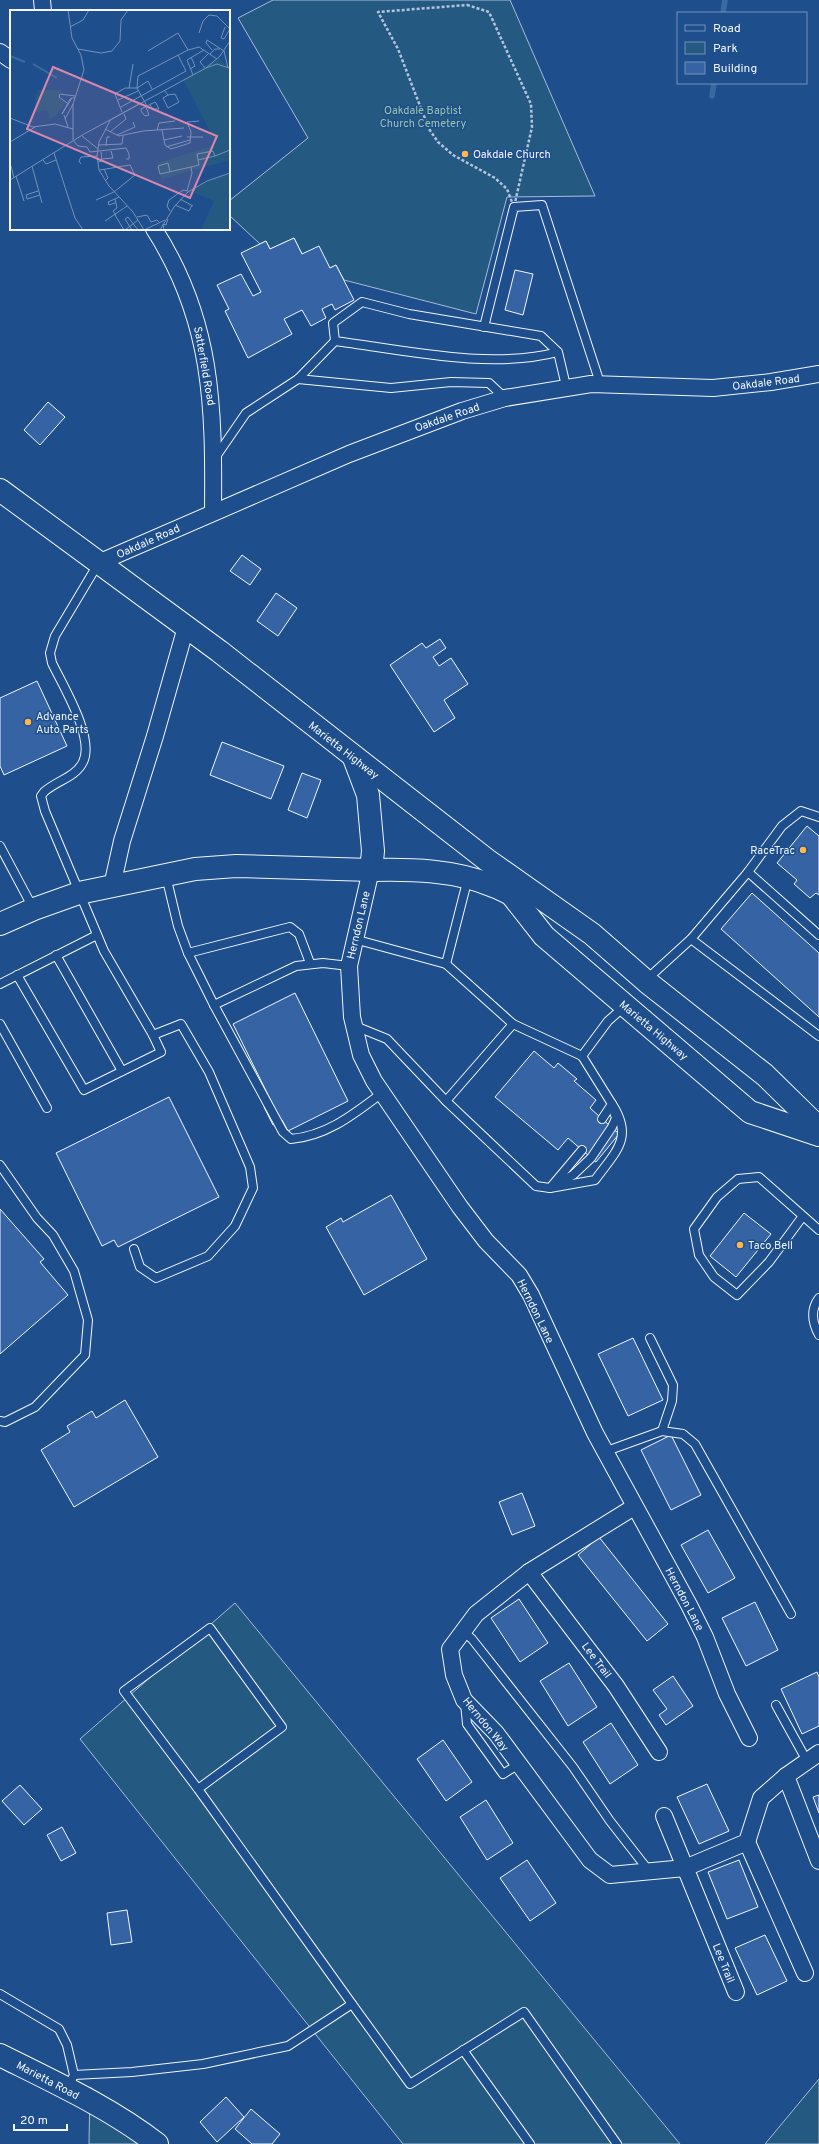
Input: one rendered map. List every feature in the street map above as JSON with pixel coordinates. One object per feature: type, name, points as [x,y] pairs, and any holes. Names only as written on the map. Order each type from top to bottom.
[{"type":"main road","name":"Marietta Highway","points":[[0,490],[186,627],[487,860],[592,934],[645,980],[765,1075],[819,1128]]},
{"type":"main road","points":[[354,758],[368,795],[373,851],[371,870]]},
{"type":"main road","name":"Marietta Highway","points":[[0,924],[34,908],[79,893],[195,869],[236,866],[371,870],[404,869],[456,875],[493,885],[592,934]]},
{"type":"main road","name":"Marietta Highway","points":[[511,894],[544,936],[750,1112],[819,1135]]},
{"type":"main road","name":"Marietta Road","points":[[0,2055],[70,2082],[115,2116],[157,2144]]},
{"type":"street","points":[[42,0],[43,10]]},
{"type":"street","points":[[0,52],[10,59]]},
{"type":"street","name":"Satterfield Road","points":[[155,230],[168,250],[183,283],[199,326],[213,413],[213,512]]},
{"type":"street","name":"Oakdale Road","points":[[98,563],[213,512],[402,433],[504,398],[566,386],[600,383],[713,388],[771,382],[819,374]]},
{"type":"street","points":[[112,886],[122,841],[155,736],[186,627]]},
{"type":"street","name":"Herndon Lane","points":[[371,870],[349,966],[352,1017],[361,1055],[382,1092],[460,1207],[486,1241],[519,1275],[531,1295],[564,1370],[604,1452],[689,1605],[705,1637],[727,1694],[749,1738]]},
{"type":"street","name":"Herndon Way","points":[[634,1507],[529,1572],[476,1614],[450,1649],[454,1675],[464,1700],[496,1733],[590,1860],[610,1875],[685,1868]]},
{"type":"street","name":"Lee Trail","points":[[529,1572],[616,1686],[660,1752]]},
{"type":"street","points":[[805,1973],[747,1842],[762,1798],[786,1776],[813,1757]]},
{"type":"street","points":[[786,1776],[819,1862]]},
{"type":"street","name":"Lee Trail","points":[[664,1816],[736,1992]]},
{"type":"street","points":[[685,1868],[747,1842]]},
{"type":"lane","points":[[484,327],[514,207],[542,205],[600,383]]},
{"type":"lane","points":[[214,460],[246,413],[298,380],[335,341],[333,323],[362,302],[409,314],[541,336],[558,352],[566,386]]},
{"type":"lane","points":[[335,341],[452,358],[538,357],[558,352]]},
{"type":"lane","points":[[298,380],[391,388],[451,382],[489,383],[504,398]]},
{"type":"lane","points":[[17,975],[84,1090],[161,1052],[153,1035],[113,967],[97,935],[45,811],[41,796],[50,787],[73,773],[83,762],[86,750],[82,728],[52,664],[50,652],[55,636],[98,563]]},
{"type":"lane","points":[[645,980],[691,939],[748,872],[782,826],[801,811],[819,817]]},
{"type":"lane","points":[[0,846],[34,908]]},
{"type":"lane","points":[[748,872],[819,935]]},
{"type":"lane","points":[[166,875],[178,926],[188,953],[214,1005],[283,1132],[291,1139],[301,1138],[338,1125],[382,1092]]},
{"type":"lane","points":[[446,964],[468,878]]},
{"type":"lane","points":[[188,953],[290,927],[299,934],[310,963]]},
{"type":"lane","points":[[0,984],[97,935]]},
{"type":"lane","points":[[354,939],[446,964],[513,1024],[582,1056],[622,1119],[622,1136],[620,1146],[595,1180],[550,1188],[536,1186],[446,1100],[387,1039],[355,1026]]},
{"type":"lane","points":[[691,939],[819,1036]]},
{"type":"lane","points":[[56,956],[122,1071]]},
{"type":"lane","points":[[214,1005],[296,966],[310,963],[349,966]]},
{"type":"lane","points":[[582,1056],[608,1021],[626,1006]]},
{"type":"lane","points":[[0,1024],[47,1108]]},
{"type":"lane","points":[[134,1249],[140,1267],[156,1278],[181,1269],[208,1256],[235,1226],[253,1188],[250,1167],[209,1072],[180,1024],[153,1035]]},
{"type":"lane","points":[[446,1100],[513,1024]]},
{"type":"lane","points":[[602,1119],[612,1104]]},
{"type":"lane","points":[[550,1188],[573,1175],[591,1158],[612,1127],[616,1118],[612,1104]]},
{"type":"lane","points":[[550,1188],[582,1150]]},
{"type":"lane","points":[[0,1165],[37,1218],[53,1235],[74,1271],[88,1320],[85,1355],[35,1407],[5,1422],[0,1421]]},
{"type":"lane","points":[[803,1216],[769,1262],[737,1295],[714,1277],[699,1255],[694,1229],[717,1197],[738,1179],[759,1177],[819,1230]]},
{"type":"lane","points":[[819,1298],[813,1307],[814,1326],[819,1335]]},
{"type":"lane","points":[[650,1338],[673,1385],[672,1401],[662,1431]]},
{"type":"lane","points":[[604,1452],[662,1431],[683,1434],[695,1444],[791,1614]]},
{"type":"lane","points":[[198,1789],[282,1727],[210,1628],[124,1691],[198,1789],[410,2084],[524,2012],[617,2144]]},
{"type":"lane","points":[[463,1631],[472,1639],[546,1732],[648,1871]]},
{"type":"lane","points":[[776,1705],[813,1757]]},
{"type":"lane","points":[[0,1994],[59,2029],[67,2045],[70,2082],[132,2072],[203,2064],[288,2046],[352,2004]]},
{"type":"lane","points":[[463,2050],[530,2144]]},
{"type":"path","points":[[467,5],[489,12],[530,104],[532,127],[514,207],[507,189],[495,178],[453,155],[438,142],[430,129],[398,49],[378,12],[467,5]]},
{"type":"green space","name":"Oakdale Baptist Church Cemetery","points":[[273,0],[510,0],[595,196],[507,197],[476,314],[344,280],[336,265],[330,268],[302,254],[294,238],[270,249],[266,241],[260,244],[230,216],[230,200],[308,138],[238,18]]},
{"type":"green space","points":[[235,1603],[680,2144],[403,2144],[80,1739]]},
{"type":"green space","points":[[819,2079],[819,2144],[765,2144]]},
{"type":"green space","points":[[90,2087],[161,2144],[89,2144]]},
{"type":"building","points":[[294,238],[302,254],[319,246],[330,268],[336,265],[354,300],[335,310],[332,304],[322,309],[326,318],[311,326],[302,310],[284,319],[292,334],[248,358],[225,311],[229,309],[217,285],[241,274],[253,296],[261,292],[241,253],[266,241],[270,249]]},
{"type":"building","points":[[515,270],[533,274],[523,315],[505,310]]},
{"type":"building","points":[[48,402],[65,417],[40,445],[24,430]]},
{"type":"building","points":[[242,555],[261,569],[250,585],[230,571]]},
{"type":"building","points":[[276,593],[297,608],[278,636],[257,621]]},
{"type":"building","points":[[440,639],[446,648],[433,657],[439,666],[451,658],[468,684],[444,700],[455,718],[434,732],[390,665],[422,643],[426,648]]},
{"type":"building","name":"Advance Auto Parts","points":[[37,681],[67,746],[4,775],[0,766],[0,698]]},
{"type":"building","points":[[222,742],[284,766],[271,799],[210,775]]},
{"type":"building","points":[[302,773],[321,780],[307,818],[288,810]]},
{"type":"building","name":"RaceTrac","points":[[807,826],[819,836],[819,895],[816,893],[810,898],[794,884],[797,880],[777,863]]},
{"type":"building","points":[[752,893],[819,953],[819,1017],[721,929]]},
{"type":"building","points":[[295,993],[348,1101],[288,1131],[282,1120],[273,1125],[264,1107],[272,1103],[233,1024]]},
{"type":"building","points":[[534,1051],[554,1068],[558,1063],[577,1079],[574,1081],[596,1100],[590,1108],[619,1134],[596,1162],[568,1138],[558,1150],[495,1097]]},
{"type":"building","points":[[169,1097],[219,1197],[118,1247],[114,1240],[102,1246],[56,1153]]},
{"type":"building","points":[[391,1195],[427,1259],[364,1295],[326,1227],[341,1218],[343,1222]]},
{"type":"building","points":[[0,1209],[44,1259],[40,1262],[68,1295],[0,1354]]},
{"type":"building","name":"Taco Bell","points":[[744,1213],[771,1234],[736,1277],[710,1256]]},
{"type":"building","points":[[633,1338],[663,1400],[628,1416],[598,1354]]},
{"type":"building","points":[[125,1400],[158,1457],[74,1507],[41,1450],[70,1432],[67,1426],[92,1411],[96,1418]]},
{"type":"building","points":[[671,1435],[701,1495],[671,1510],[641,1450]]},
{"type":"building","points":[[522,1493],[535,1526],[512,1535],[499,1502]]},
{"type":"building","points":[[708,1530],[735,1578],[708,1593],[681,1545]]},
{"type":"building","points":[[599,1537],[668,1624],[647,1641],[578,1555]]},
{"type":"building","points":[[519,1599],[548,1643],[520,1662],[491,1618]]},
{"type":"building","points":[[755,1602],[778,1650],[746,1666],[722,1618]]},
{"type":"building","points":[[569,1663],[597,1707],[568,1726],[540,1681]]},
{"type":"building","points":[[817,1672],[819,1677],[819,1726],[802,1734],[781,1689]]},
{"type":"building","points":[[673,1676],[693,1706],[666,1725],[659,1715],[667,1709],[653,1690]]},
{"type":"building","points":[[611,1723],[638,1765],[610,1784],[583,1742]]},
{"type":"building","points":[[443,1740],[472,1782],[446,1801],[417,1759]]},
{"type":"building","points":[[707,1784],[729,1831],[699,1844],[677,1797]]},
{"type":"building","points":[[20,1785],[42,1809],[24,1825],[2,1801]]},
{"type":"building","points":[[819,1795],[819,1813],[813,1797]]},
{"type":"building","points":[[486,1800],[513,1843],[487,1860],[460,1817]]},
{"type":"building","points":[[62,1827],[76,1853],[61,1861],[47,1835]]},
{"type":"building","points":[[527,1860],[556,1903],[530,1921],[500,1878]]},
{"type":"building","points":[[739,1860],[758,1907],[727,1919],[708,1872]]},
{"type":"building","points":[[127,1910],[132,1942],[111,1945],[107,1913]]},
{"type":"building","points":[[765,1935],[787,1981],[757,1995],[735,1948]]},
{"type":"building","points":[[226,2097],[244,2117],[217,2142],[200,2122]]},
{"type":"building","points":[[251,2109],[280,2134],[272,2144],[252,2144],[235,2129]]},
{"type":"waterway","points":[[723,12],[725,0]]},
{"type":"waterway","points":[[712,96],[714,84]]},
{"type":"place","name":"Oakdale Church","points":[[465,154]]},
{"type":"place","name":"Advance Auto Parts","points":[[28,722]]},
{"type":"place","name":"RaceTrac","points":[[803,850]]},
{"type":"place","name":"Taco Bell","points":[[740,1245]]}]
